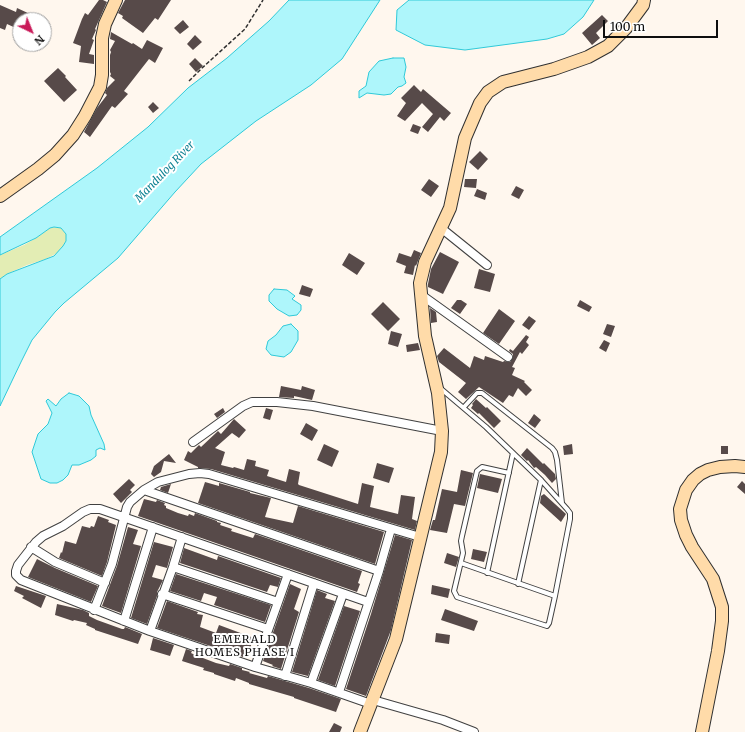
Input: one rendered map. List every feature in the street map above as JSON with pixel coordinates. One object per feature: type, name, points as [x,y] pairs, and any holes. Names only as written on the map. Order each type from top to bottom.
[{"type":"street","points":[[0,196],[55,155],[73,135],[86,116],[100,87],[102,75],[102,38],[105,24],[116,0]]},
{"type":"street","points":[[360,732],[396,639],[441,452],[442,430],[436,384],[425,336],[420,283],[422,271],[450,208],[465,138],[480,103],[488,92],[503,82],[554,69],[588,57],[608,46],[629,23],[644,0]]},
{"type":"street","points":[[441,228],[487,265]]},
{"type":"street","points":[[420,294],[508,357]]},
{"type":"street","points":[[192,442],[243,406],[252,402],[277,402],[313,406],[442,430]]},
{"type":"street","points":[[702,732],[719,643],[722,607],[713,579],[686,535],[681,520],[680,509],[686,490],[692,480],[700,474],[720,467],[745,467]]},
{"type":"street","points":[[94,610],[105,583],[127,507],[130,502],[144,490],[158,482],[189,474],[209,474],[420,537]]},
{"type":"street","points":[[144,490],[379,571]]},
{"type":"street","points":[[368,602],[125,517],[100,510],[87,510],[63,526],[43,536],[31,547],[18,565],[16,571],[17,577],[21,580],[150,631],[255,667],[372,702],[443,720],[474,732]]},
{"type":"street","points":[[124,621],[153,527]]},
{"type":"street","points":[[339,692],[379,571],[391,529]]},
{"type":"street","points":[[150,631],[182,537]]},
{"type":"street","points":[[31,547],[56,562],[105,583]]},
{"type":"street","points":[[173,567],[278,602]]},
{"type":"street","points":[[255,667],[288,574]]},
{"type":"street","points":[[285,676],[314,584]]},
{"type":"street","points":[[162,594],[268,629]]},
{"type":"street","points":[[311,683],[343,594]]},
{"type":"lane","points":[[436,384],[464,407],[513,454],[540,480],[570,513],[555,596],[547,626],[457,597],[454,591],[463,553],[461,541],[477,471],[482,467],[509,473]]},
{"type":"lane","points":[[464,407],[477,393],[483,393],[552,448],[555,452],[557,460],[562,503]]},
{"type":"lane","points":[[488,573],[513,454]]},
{"type":"lane","points":[[518,584],[540,480]]},
{"type":"lane","points":[[461,563],[555,596]]},
{"type":"path","points":[[189,81],[245,29],[263,0]]},
{"type":"green space","points":[[50,228],[61,228],[66,234],[66,241],[59,252],[46,259],[27,265],[7,274],[0,279],[0,255],[24,245]]},
{"type":"water","name":"Mandulog River","points":[[289,0],[380,0],[342,59],[311,85],[256,121],[201,164],[118,258],[55,312],[32,340],[0,406],[0,279],[7,274],[54,256],[66,241],[66,234],[61,228],[50,228],[36,238],[0,255],[0,237],[97,168],[148,127],[188,88],[227,58],[269,21]]},
{"type":"water","points":[[409,0],[594,0],[583,17],[564,34],[547,39],[465,50],[425,45],[396,30],[397,10]]},
{"type":"water","points":[[393,58],[404,58],[406,67],[404,77],[406,83],[398,87],[391,94],[384,95],[367,93],[359,98],[359,91],[366,86],[369,72],[379,61]]},
{"type":"water","points":[[274,289],[287,290],[295,296],[292,299],[301,305],[301,310],[297,315],[289,316],[277,309],[269,301],[269,295]]},
{"type":"water","points":[[291,324],[298,331],[298,340],[291,352],[284,357],[271,355],[266,349],[268,341],[276,335],[283,326]]},
{"type":"water","points":[[69,393],[79,396],[89,406],[105,450],[100,448],[96,450],[96,456],[91,460],[79,465],[72,465],[68,475],[63,480],[57,483],[50,483],[41,479],[32,452],[38,434],[48,424],[52,413],[46,401],[48,399],[56,406],[61,399]]},
{"type":"building","points":[[99,0],[107,2],[92,39],[94,40],[89,54],[94,55],[94,64],[79,62],[81,46],[73,43],[85,13],[88,15]]},
{"type":"building","points":[[125,0],[171,0],[158,20],[155,18],[143,33],[122,18],[123,16],[118,13]]},
{"type":"building","points":[[0,5],[16,12],[12,12],[12,26],[7,24],[5,30],[0,28]]},
{"type":"building","points":[[17,8],[26,12],[16,12]]},
{"type":"building","points":[[602,15],[608,21],[596,33],[600,38],[592,45],[582,33]]},
{"type":"building","points":[[183,20],[189,27],[180,34],[174,28]]},
{"type":"building","points":[[111,32],[142,49],[147,40],[163,48],[155,63],[149,59],[124,91],[128,94],[115,108],[112,106],[90,137],[84,132],[97,108],[107,95],[105,93],[107,88],[115,80],[110,76],[110,50],[115,41],[110,39]]},
{"type":"building","points":[[195,35],[202,42],[193,50],[187,44]]},
{"type":"building","points":[[195,58],[203,66],[196,72],[189,64]]},
{"type":"building","points":[[58,68],[77,90],[64,102],[44,81]]},
{"type":"building","points":[[414,85],[421,92],[423,89],[451,113],[444,121],[440,117],[428,132],[422,127],[433,114],[422,103],[405,121],[397,116],[406,103],[401,98]]},
{"type":"building","points":[[153,102],[159,108],[153,113],[148,107]]},
{"type":"building","points":[[413,124],[421,127],[418,134],[410,131]]},
{"type":"building","points":[[480,151],[488,159],[478,170],[469,162]]},
{"type":"building","points":[[429,179],[439,186],[431,197],[421,190]]},
{"type":"building","points":[[465,179],[477,179],[476,188],[464,187]]},
{"type":"building","points":[[516,186],[524,190],[519,199],[511,195]]},
{"type":"building","points":[[477,189],[487,193],[485,200],[474,196]]},
{"type":"building","points":[[414,250],[421,253],[416,266],[415,265],[413,275],[404,273],[406,266],[396,262],[399,253],[411,257]]},
{"type":"building","points":[[440,252],[459,262],[443,294],[428,287],[431,269]]},
{"type":"building","points":[[349,253],[365,263],[357,275],[342,265]]},
{"type":"building","points":[[479,269],[495,274],[490,292],[474,288]]},
{"type":"building","points":[[302,285],[313,289],[310,297],[299,294]]},
{"type":"building","points":[[457,300],[461,300],[467,304],[460,314],[451,308]]},
{"type":"building","points":[[580,300],[592,307],[589,312],[577,306]]},
{"type":"building","points":[[383,302],[400,319],[388,331],[371,314]]},
{"type":"building","points":[[430,308],[436,312],[437,322],[431,323]]},
{"type":"building","points":[[499,309],[515,321],[499,344],[483,333]]},
{"type":"building","points":[[529,316],[536,321],[529,330],[522,325]]},
{"type":"building","points":[[607,324],[615,326],[611,337],[603,334]]},
{"type":"building","points":[[391,331],[402,334],[398,347],[388,344]]},
{"type":"building","points":[[526,335],[529,337],[526,342],[529,345],[522,354],[520,352],[512,367],[515,368],[512,375],[525,381],[524,382],[532,390],[526,396],[518,388],[513,397],[509,395],[503,403],[479,387],[466,399],[458,392],[466,383],[439,362],[437,356],[444,348],[470,368],[474,356],[484,360],[485,356],[503,362],[510,362],[513,354],[509,351],[510,349],[513,351]]},
{"type":"building","points":[[604,340],[610,343],[606,352],[599,348]]},
{"type":"building","points":[[418,343],[420,350],[407,352],[406,345]]},
{"type":"building","points":[[281,386],[301,390],[302,386],[315,390],[312,400],[294,396],[294,398],[279,397]]},
{"type":"building","points":[[476,399],[486,408],[487,407],[501,421],[494,428],[479,413],[478,414],[471,408]]},
{"type":"building","points":[[223,408],[225,412],[217,418],[214,414]]},
{"type":"building","points":[[266,408],[273,410],[270,420],[263,418]]},
{"type":"building","points":[[534,414],[541,420],[535,428],[528,423]]},
{"type":"building","points":[[234,419],[246,430],[239,438],[232,433],[215,448],[225,452],[221,465],[244,470],[247,459],[256,461],[255,466],[269,470],[267,476],[286,482],[289,469],[300,472],[299,485],[358,504],[362,483],[374,486],[370,507],[398,514],[401,495],[415,497],[412,519],[417,521],[415,530],[211,469],[198,468],[184,460],[188,451],[191,453],[199,445],[201,447],[218,431],[221,434]]},
{"type":"building","points":[[306,423],[318,430],[312,441],[300,434]]},
{"type":"building","points":[[324,444],[339,451],[332,467],[317,460]]},
{"type":"building","points":[[572,444],[573,454],[564,455],[563,446]]},
{"type":"building","points":[[721,446],[728,446],[728,454],[721,454]]},
{"type":"building","points":[[527,448],[555,474],[556,479],[552,483],[545,475],[536,467],[534,468],[528,460],[527,461],[521,455]]},
{"type":"building","points":[[169,454],[176,463],[164,461],[161,472],[154,477],[151,474],[154,466]]},
{"type":"building","points":[[377,463],[394,468],[389,483],[373,478]]},
{"type":"building","points":[[461,470],[473,473],[465,506],[454,504],[447,533],[430,530],[433,520],[435,520],[442,489],[457,492]]},
{"type":"building","points":[[480,474],[502,479],[498,493],[477,488]]},
{"type":"building","points":[[129,479],[135,485],[130,490],[132,492],[121,503],[113,494]]},
{"type":"building","points":[[742,481],[745,484],[745,494],[737,487]]},
{"type":"building","points":[[205,482],[219,486],[219,483],[271,498],[265,517],[293,523],[298,506],[384,532],[375,564],[198,503]]},
{"type":"building","points":[[171,484],[168,493],[160,490],[161,487]]},
{"type":"building","points":[[544,494],[566,514],[561,522],[540,503],[541,496]]},
{"type":"building","points":[[144,499],[156,502],[157,500],[165,503],[164,505],[166,508],[178,513],[194,516],[195,513],[221,523],[220,525],[232,529],[231,531],[253,538],[255,534],[362,571],[357,592],[138,516]]},
{"type":"building","points":[[98,516],[109,520],[108,522],[116,525],[102,576],[59,558],[65,541],[76,544],[82,526],[90,528],[91,526],[94,527]]},
{"type":"building","points":[[128,527],[138,530],[133,544],[141,546],[121,613],[102,606],[117,566]]},
{"type":"building","points":[[395,535],[412,540],[391,630],[366,696],[346,689]]},
{"type":"building","points":[[154,542],[173,547],[167,568],[156,565],[152,577],[163,580],[157,592],[147,624],[131,618]]},
{"type":"building","points":[[184,548],[217,560],[218,556],[281,578],[278,587],[270,585],[267,592],[180,563]]},
{"type":"building","points":[[473,549],[487,552],[484,562],[471,559]]},
{"type":"building","points":[[447,553],[459,557],[456,567],[444,563]]},
{"type":"building","points":[[37,559],[98,586],[91,602],[28,577]]},
{"type":"building","points":[[176,574],[271,605],[265,622],[214,605],[217,597],[204,593],[201,601],[170,591]]},
{"type":"building","points":[[290,584],[301,589],[294,609],[299,612],[281,669],[263,661]]},
{"type":"building","points":[[432,585],[450,589],[448,598],[431,594]]},
{"type":"building","points":[[16,586],[46,596],[41,608],[22,598],[24,596],[14,591]]},
{"type":"building","points":[[317,590],[327,594],[325,598],[335,601],[308,676],[292,672]]},
{"type":"building","points":[[167,601],[198,612],[197,614],[203,615],[200,627],[216,633],[219,625],[254,638],[246,658],[157,628]]},
{"type":"building","points":[[57,604],[83,610],[89,613],[89,616],[97,620],[122,629],[125,627],[142,634],[138,644],[95,630],[86,625],[87,623],[73,621],[55,615]]},
{"type":"building","points":[[344,606],[360,611],[335,686],[318,680]]},
{"type":"building","points":[[445,609],[478,621],[474,631],[441,620]]},
{"type":"building","points":[[436,633],[450,635],[449,644],[435,642]]},
{"type":"building","points":[[153,638],[174,645],[170,656],[150,650]]},
{"type":"building","points":[[186,649],[192,651],[191,653],[195,655],[216,663],[229,666],[230,664],[242,668],[242,670],[250,672],[249,673],[267,678],[268,676],[341,699],[336,712],[294,697],[249,684],[236,678],[235,681],[203,670],[204,668],[182,661]]},
{"type":"building","points":[[334,723],[342,727],[340,732],[329,732]]},
{"type":"district","name":"EMERALD HOMES PHASE I","points":[[245,646]]}]
